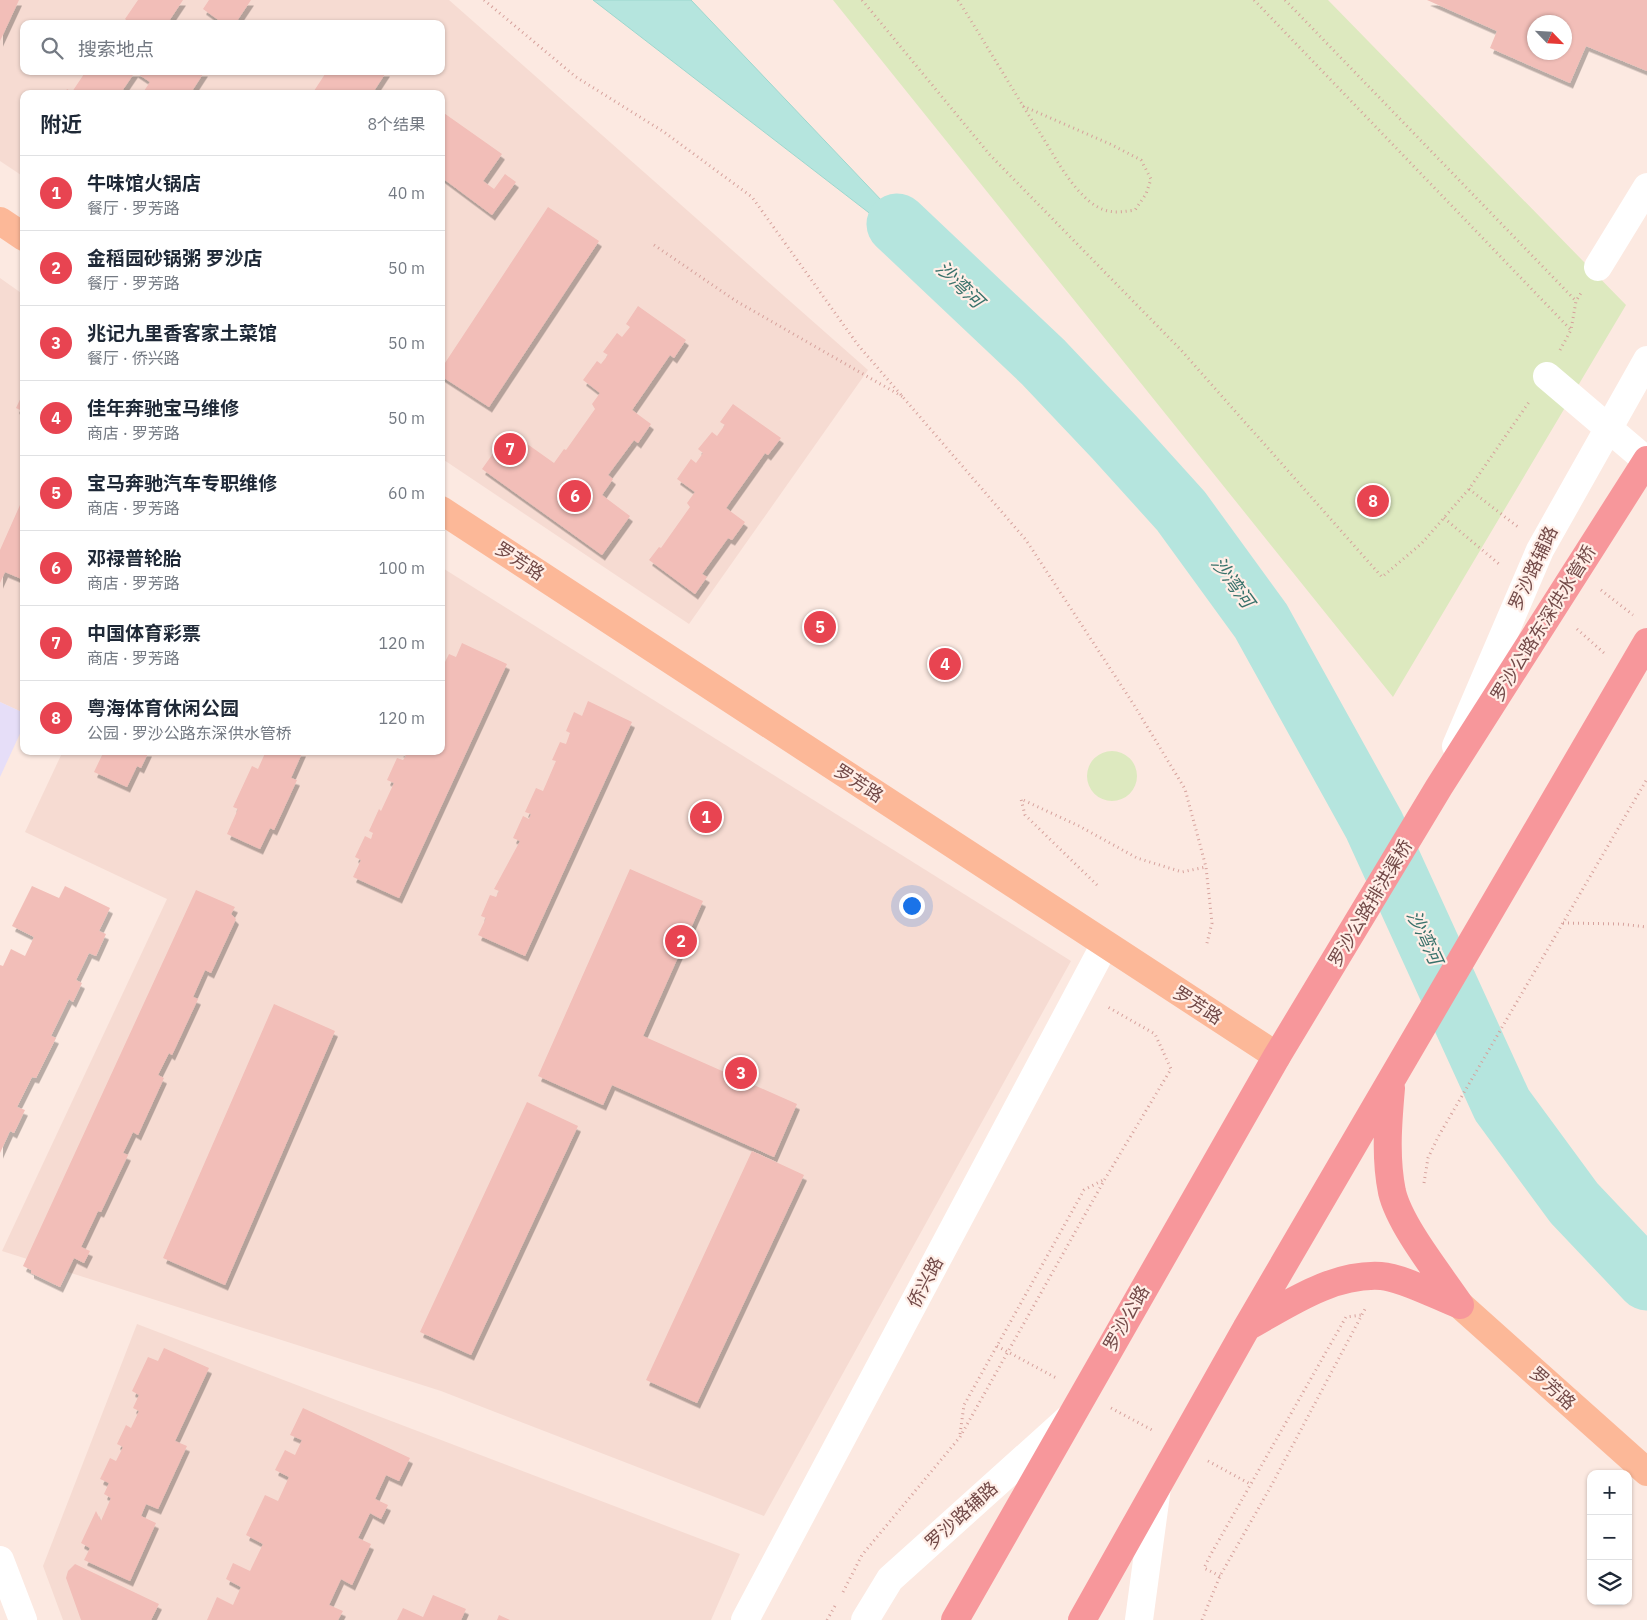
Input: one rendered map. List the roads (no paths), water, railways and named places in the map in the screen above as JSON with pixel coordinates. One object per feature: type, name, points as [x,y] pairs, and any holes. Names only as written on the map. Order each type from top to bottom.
[{"type":"highway","name":"罗沙公路东深供水管桥","points":[[1440,787],[1647,460]]},
{"type":"highway","points":[[1082,1620],[1246,1327],[1392,1081],[1530,840],[1647,642]]},
{"type":"highway","name":"罗沙公路排洪渠桥","points":[[1300,1018],[1440,787]]},
{"type":"highway","name":"罗沙公路","points":[[955,1620],[1069,1418],[1300,1018]]},
{"type":"highway","points":[[1392,1081],[1388,1158],[1392,1193],[1406,1223],[1460,1305]]},
{"type":"highway","points":[[1246,1327],[1325,1286],[1350,1278],[1382,1276],[1460,1305]]},
{"type":"main road","points":[[0,221],[20,234]]},
{"type":"main road","name":"罗芳路","points":[[445,513],[1277,1056]]},
{"type":"main road","name":"罗芳路","points":[[1460,1305],[1647,1472]]},
{"type":"street","points":[[1598,267],[1647,187]]},
{"type":"street","name":"罗沙路辅路","points":[[1440,787],[1540,550],[1642,368]]},
{"type":"street","points":[[1547,376],[1647,460]]},
{"type":"street","name":"侨兴路","points":[[745,1620],[1105,944]]},
{"type":"street","name":"罗沙路辅路","points":[[865,1620],[890,1579],[1069,1418]]},
{"type":"street","points":[[1139,1620],[1157,1488]]},
{"type":"street","points":[[0,1560],[23,1620]]},
{"type":"water","points":[[593,0],[691,0],[960,283]]},
{"type":"waterway","name":"沙湾河","points":[[897,224],[1043,362],[1115,438],[1181,511],[1261,621],[1374,825],[1502,1105],[1574,1203],[1647,1280]]},
{"type":"place","name":"中国体育彩票","points":[[510,449]]},
{"type":"place","name":"邓禄普轮胎","points":[[575,496]]},
{"type":"place","name":"粤海体育休闲公园","points":[[1373,501]]},
{"type":"place","name":"宝马奔驰汽车专职维修","points":[[820,627]]},
{"type":"place","name":"佳年奔驰宝马维修","points":[[945,664]]},
{"type":"place","name":"牛味馆火锅店","points":[[706,817]]},
{"type":"place","name":"金稻园砂锅粥 罗沙店","points":[[681,941]]},
{"type":"place","name":"兆记九里香客家土菜馆","points":[[741,1073]]}]
